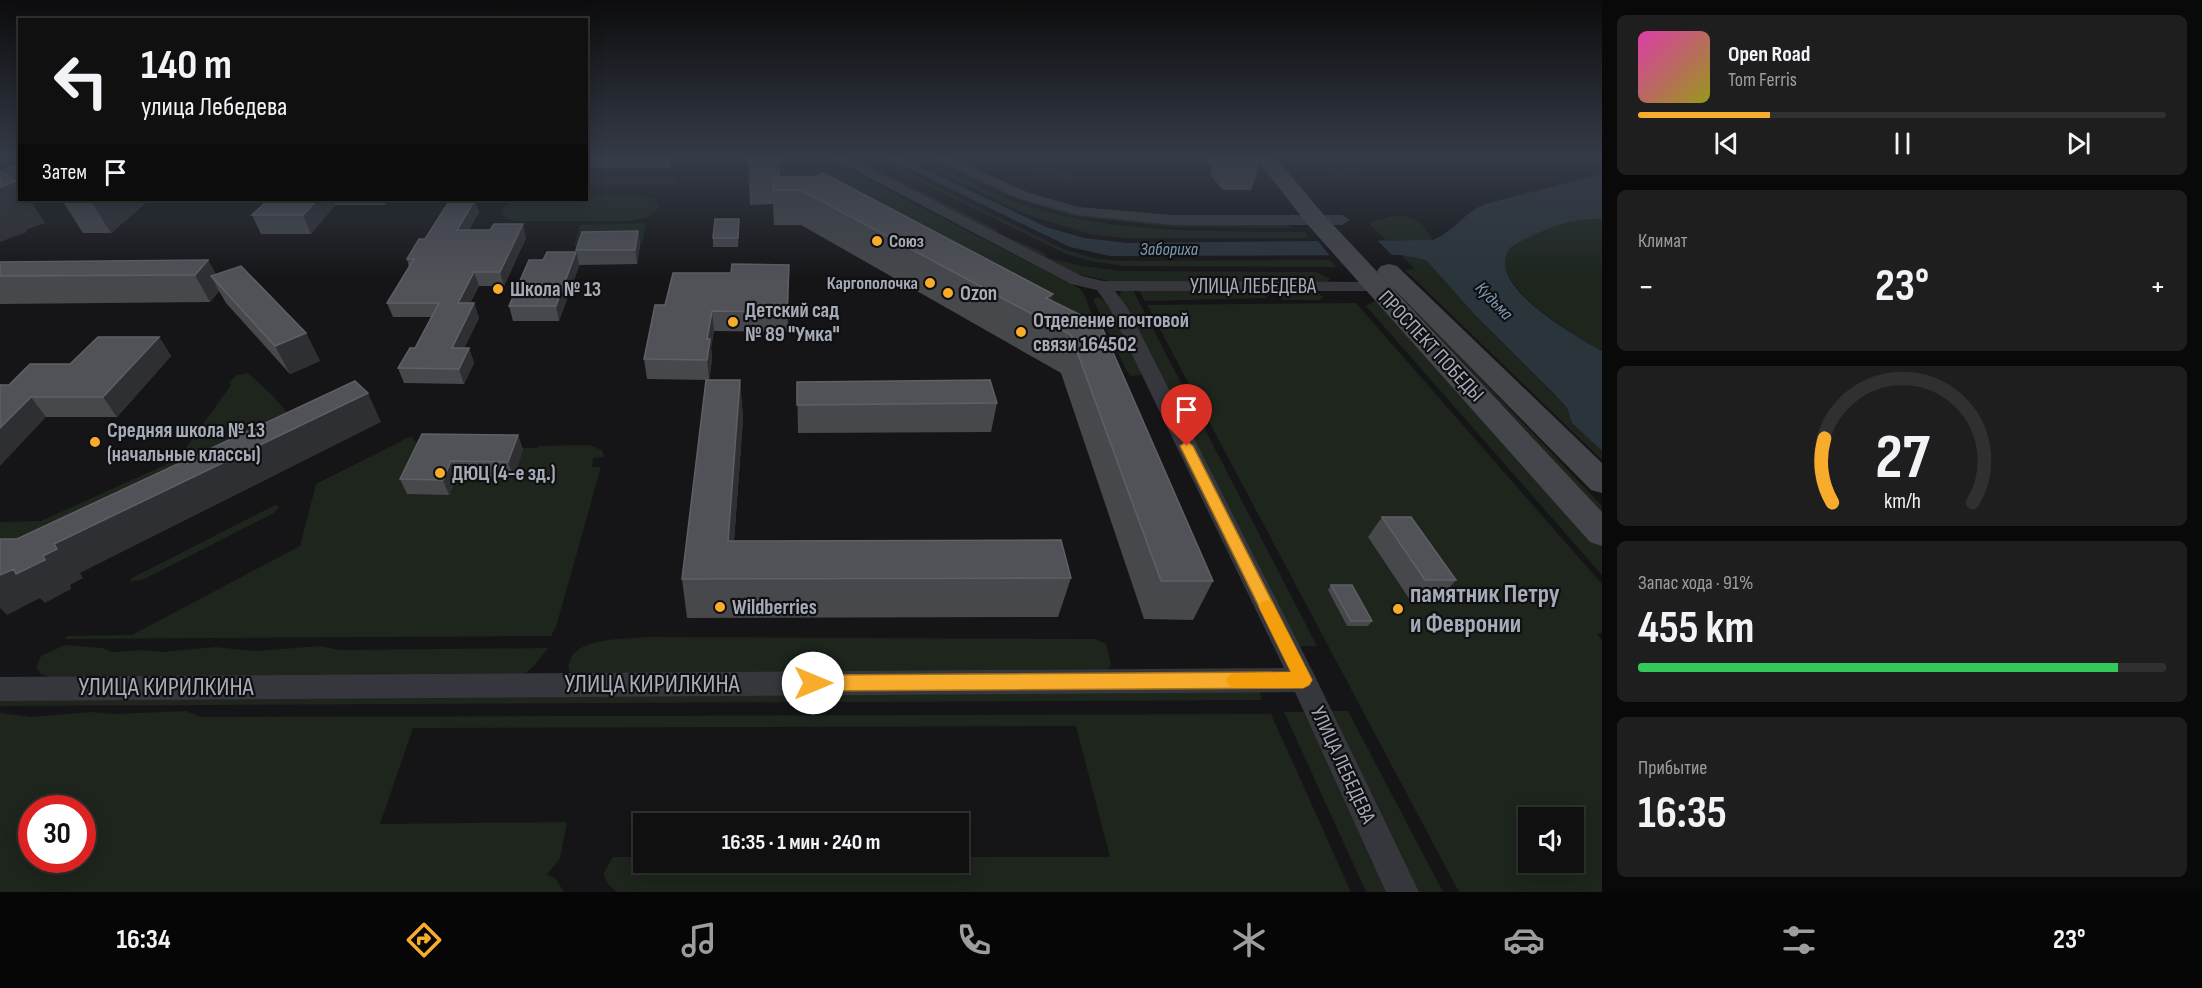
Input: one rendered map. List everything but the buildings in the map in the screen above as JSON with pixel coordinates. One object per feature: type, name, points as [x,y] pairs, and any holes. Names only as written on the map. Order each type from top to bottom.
[{"type":"main road","name":"ПРОСПЕКТ ПОБЕДЫ","points":[[1304,198],[1334,225],[1380,276],[1602,533]]},
{"type":"main road","name":"ПРОСПЕКТ ПОБЕДЫ","points":[[1318,198],[1334,225]]},
{"type":"main road","name":"ПРОСПЕКТ ПОБЕДЫ","points":[[1380,276],[1602,482]]},
{"type":"street","name":"УЛИЦА ЛЕБЕДЕВА","points":[[916,198],[1077,280],[1103,286],[1380,276]]},
{"type":"street","points":[[1031,198],[1077,211],[1172,220],[1334,225]]},
{"type":"street","name":"УЛИЦА ЛЕБЕДЕВА","points":[[1103,286],[1116,303],[1303,680],[1403,892]]},
{"type":"street","name":"УЛИЦА КИРИЛКИНА","points":[[0,688],[1303,680]]},
{"type":"shaded area","points":[[588,198],[648,198],[657,201],[659,208],[649,217],[632,221],[516,221],[507,219],[502,213],[504,206],[512,201],[588,201]]},
{"type":"shaded area","points":[[822,198],[902,198],[1079,288],[1083,292],[1102,339]]},
{"type":"shaded area","points":[[921,198],[935,198],[998,230],[997,232],[1046,254],[1045,257],[1082,266],[1120,271],[1316,272],[1330,279],[1325,283],[1118,283],[1066,271]]},
{"type":"shaded area","points":[[952,198],[959,198],[1061,248],[1092,258],[1118,261],[1330,260],[1337,267],[1124,266],[1066,254]]},
{"type":"shaded area","points":[[991,198],[1005,198],[1033,208],[1100,223],[1168,229],[1305,232],[1309,238],[1123,238],[1090,234],[1025,214]]},
{"type":"shaded area","points":[[1014,198],[1028,198],[1048,206],[1287,224],[1293,228],[1173,227],[1072,216]]},
{"type":"shaded area","points":[[1393,216],[1412,218],[1417,221],[1433,240],[1386,240],[1371,226],[1370,222]]},
{"type":"shaded area","points":[[1582,218],[1602,219],[1602,351],[1555,322],[1536,307],[1520,292],[1508,276],[1504,261],[1510,247],[1525,236]]},
{"type":"shaded area","points":[[646,223],[642,244],[574,246],[580,225]]},
{"type":"shaded area","points":[[1401,255],[1426,260],[1474,314],[1567,408],[1572,423],[1602,451],[1602,460],[1405,270],[1415,269]]},
{"type":"shaded area","points":[[1138,289],[1258,290],[1268,298],[1145,301]]},
{"type":"shaded area","points":[[1278,289],[1316,291],[1323,297],[1320,300],[1284,300],[1275,295]]},
{"type":"shaded area","points":[[1133,290],[1317,646],[1293,646],[1119,297],[1121,291]]},
{"type":"shaded area","points":[[1098,297],[1107,303],[1142,371],[1141,375],[1131,376],[1126,370],[1093,299]]},
{"type":"shaded area","points":[[1374,301],[1381,304],[1602,547],[1602,575],[1366,306]]},
{"type":"shaded area","points":[[1356,303],[1602,584],[1602,633],[1597,634],[1602,641],[1602,892],[1459,892],[1147,305]]},
{"type":"shaded area","points":[[1407,305],[1414,308],[1602,506],[1602,519]]},
{"type":"shaded area","points":[[248,373],[290,416],[39,540],[0,540],[0,522],[41,521],[178,459],[231,385],[229,382],[237,375]]},
{"type":"shaded area","points":[[411,436],[418,445],[424,447],[537,448],[538,446],[589,445],[602,450],[604,457],[593,458],[592,467],[601,467],[556,627],[551,636],[561,636],[65,639],[67,636],[132,635],[300,546],[316,484]]},
{"type":"shaded area","points":[[275,505],[279,506],[274,513],[144,579],[130,582],[132,578]]},
{"type":"shaded area","points":[[651,637],[1095,639],[1106,644],[1111,664],[1107,671],[572,675],[569,670],[571,658],[584,646],[606,640]]},
{"type":"shaded area","points":[[65,645],[102,648],[112,652],[143,650],[162,652],[215,647],[257,651],[320,646],[340,650],[548,648],[534,666],[524,674],[51,677],[41,674],[36,668],[41,656]]},
{"type":"shaded area","points":[[1259,691],[1262,700],[0,706],[0,697]]},
{"type":"shaded area","points":[[186,711],[201,717],[1271,714],[1351,892],[617,892],[609,885],[603,874],[613,857],[633,857],[633,873],[969,873],[969,857],[1110,857],[1076,726],[413,728],[380,824],[567,822],[560,858],[547,875],[555,878],[564,892],[0,892],[0,713],[31,717],[92,712],[114,714]]},
{"type":"shaded area","points":[[1328,711],[1348,711],[1443,892],[1419,892]]},
{"type":"shaded area","points":[[1284,712],[1304,712],[1390,892],[1366,892]]},
{"type":"water","points":[[969,198],[985,198],[1046,227],[1084,238],[1127,243],[1433,240],[1448,232],[1477,208],[1510,198],[1602,198],[1602,219],[1579,220],[1542,231],[1510,248],[1505,261],[1508,274],[1528,301],[1559,325],[1602,351],[1602,451],[1572,423],[1567,408],[1556,396],[1474,314],[1426,260],[1401,255],[1110,256],[1070,247]]},
{"type":"pier","points":[[1374,237],[1395,258],[1333,259],[1315,238]]},
{"type":"slow traffic","points":[[1235,680],[1303,680],[1267,607]]},
{"type":"place","name":"Союз","points":[[877,241]]},
{"type":"place","name":"Каргополочка","points":[[930,283]]},
{"type":"place","name":"Школа № 13","points":[[498,289]]},
{"type":"place","name":"Ozon","points":[[948,293]]},
{"type":"place","name":"Детский сад № 89 \"Умка\"","points":[[733,322]]},
{"type":"place","name":"Отделение почтовой связи 164502","points":[[1021,332]]},
{"type":"place","name":"Средняя школа № 13 (начальные классы)","points":[[95,442]]},
{"type":"place","name":"ДЮЦ (4-е зд.)","points":[[440,473]]},
{"type":"place","name":"Wildberries","points":[[720,607]]},
{"type":"place","name":"памятник Петру и Февронии","points":[[1398,609]]},
{"type":"route","points":[[813,683],[1303,680],[1187,446]]},
{"type":"water label","name":"Забориха","points":[[1169,249]]},
{"type":"water label","name":"Кудьма","points":[[1494,301]]}]
